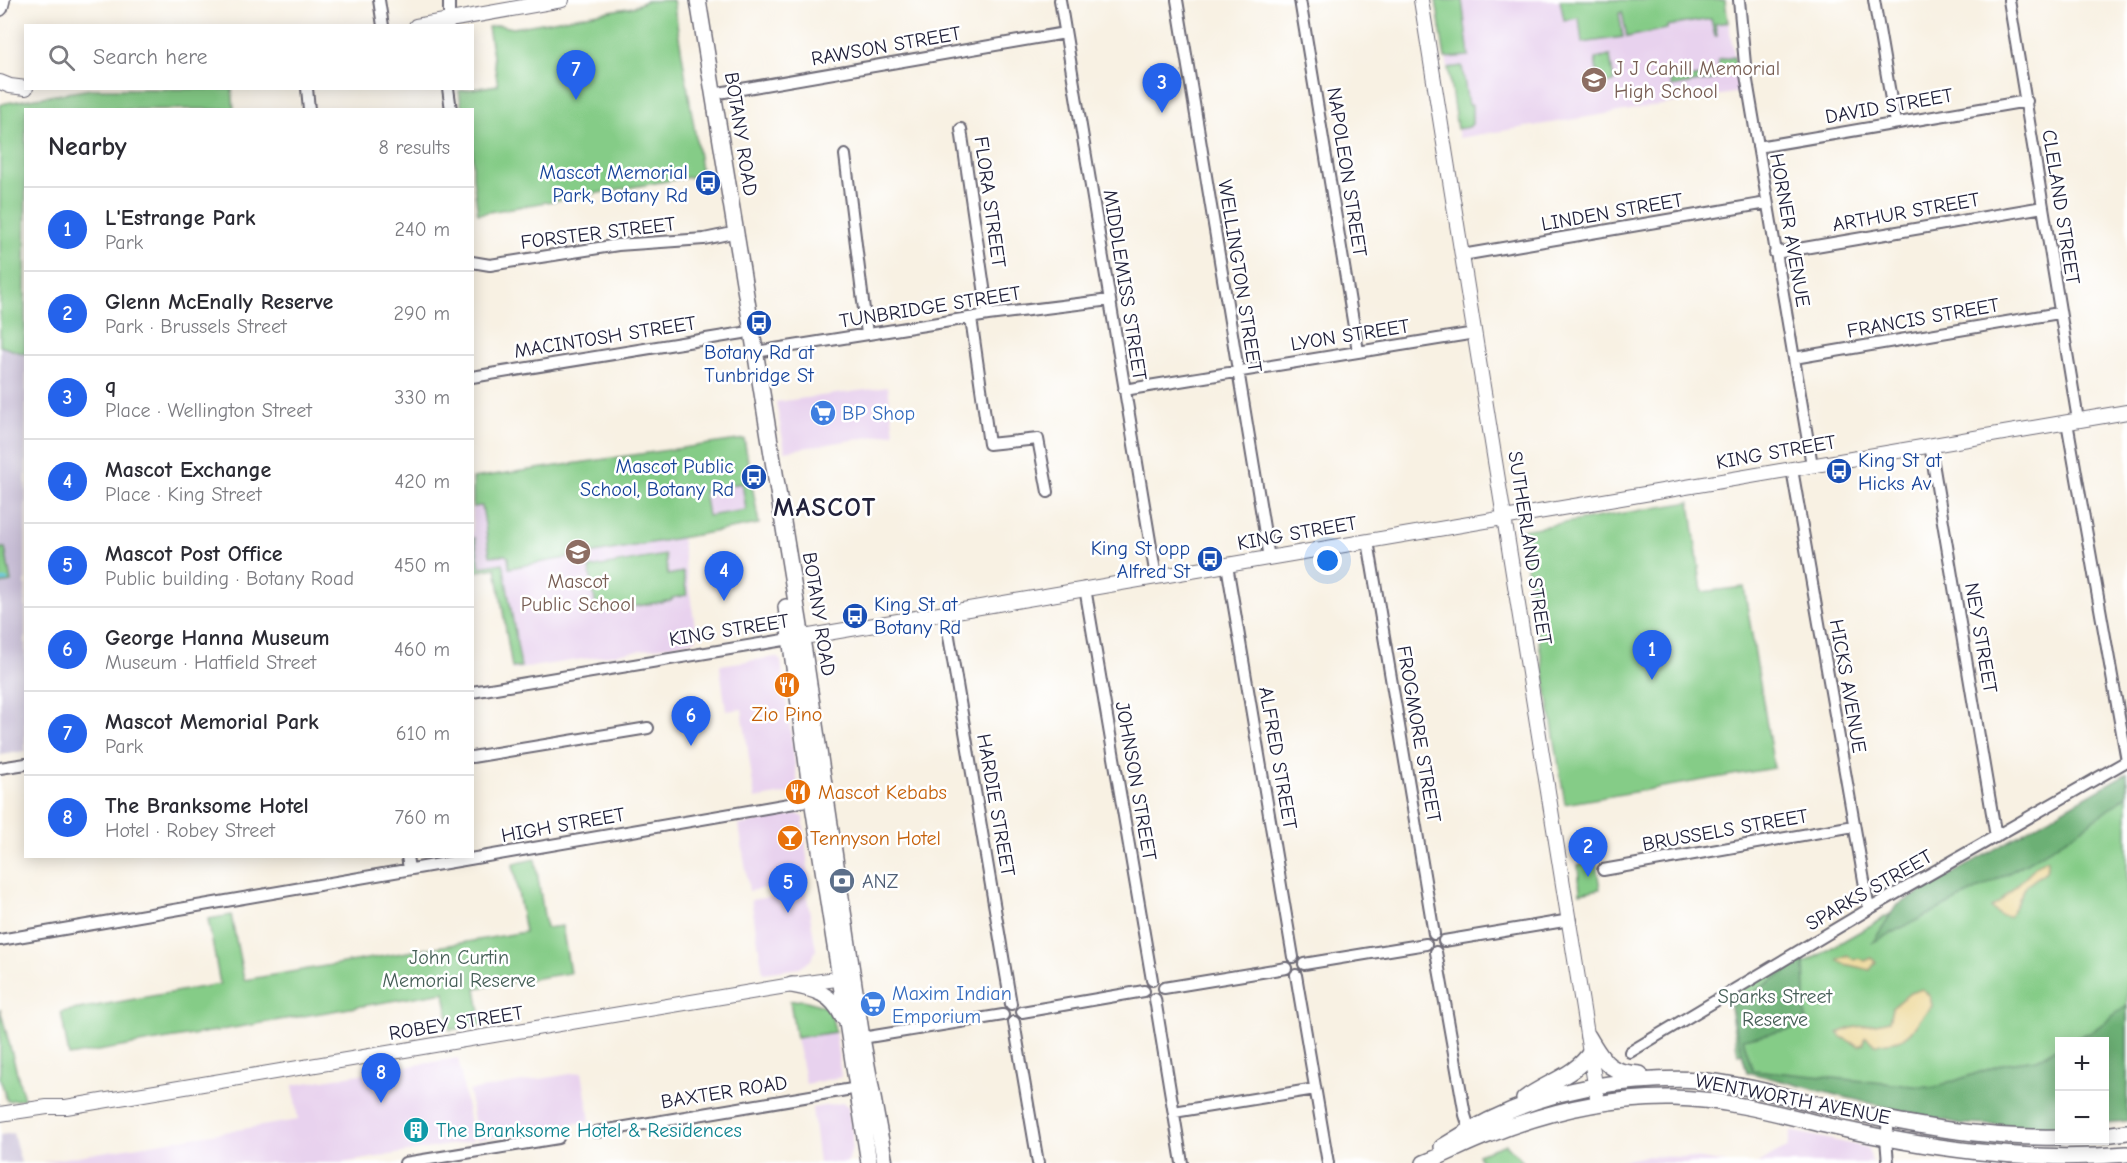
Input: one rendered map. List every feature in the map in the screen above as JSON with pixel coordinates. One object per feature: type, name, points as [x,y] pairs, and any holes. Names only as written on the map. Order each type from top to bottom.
[{"type":"main road","points":[[0,8],[2,0]]},
{"type":"main road","name":"BOTANY ROAD","points":[[687,0],[796,638],[812,800],[846,978]]},
{"type":"main road","name":"BOTANY ROAD","points":[[698,0],[755,352],[846,978],[856,1038],[885,1163]]},
{"type":"main road","points":[[792,985],[821,992],[833,1001],[856,1038]]},
{"type":"main road","name":"BOTANY ROAD","points":[[856,1038],[858,1088],[869,1163]]},
{"type":"main road","points":[[1590,1044],[1611,1068],[1624,1073],[1674,1078]]},
{"type":"main road","points":[[1502,1114],[1530,1094],[1574,1070],[1584,1062],[1590,1044]]},
{"type":"main road","name":"WENTWORTH AVENUE","points":[[1422,1163],[1470,1131],[1502,1114],[1554,1095],[1596,1085],[1674,1078],[1758,1089],[1888,1119],[1993,1136],[2055,1137]]},
{"type":"main road","name":"WENTWORTH AVENUE","points":[[1422,1163],[1521,1122],[1564,1109],[1599,1103],[1650,1099],[1707,1101],[1762,1110],[1939,1150],[2016,1158],[2053,1159],[2127,1154]]},
{"type":"main road","points":[[2109,1134],[2127,1132]]},
{"type":"street","points":[[379,0],[383,24]]},
{"type":"street","points":[[449,0],[449,23],[562,0]]},
{"type":"street","name":"MIDDLEMISS STREET","points":[[1060,0],[1156,577]]},
{"type":"street","name":"WELLINGTON STREET","points":[[1177,0],[1269,558]]},
{"type":"street","name":"NAPOLEON STREET","points":[[1300,0],[1358,351]]},
{"type":"street","name":"SUTHERLAND STREET","points":[[1421,0],[1599,1103]]},
{"type":"street","name":"HORNER AVENUE","points":[[1739,0],[1746,75],[1812,465]]},
{"type":"street","points":[[1874,0],[1895,123]]},
{"type":"street","name":"CLELAND STREET","points":[[2009,0],[2060,313],[2073,421],[2127,761]]},
{"type":"street","name":"RAWSON STREET","points":[[713,94],[1065,33]]},
{"type":"street","points":[[0,82],[10,87],[24,88]]},
{"type":"street","points":[[0,92],[24,88]]},
{"type":"street","points":[[307,90],[309,108]]},
{"type":"street","points":[[448,90],[452,108]]},
{"type":"street","name":"DAVID STREET","points":[[1758,147],[2027,101]]},
{"type":"street","name":"FLORA STREET","points":[[961,129],[988,315]]},
{"type":"street","points":[[845,155],[867,334]]},
{"type":"street","name":"LINDEN STREET","points":[[1462,255],[1767,203]]},
{"type":"street","name":"ARTHUR STREET","points":[[1775,253],[2043,207]]},
{"type":"street","name":"FORSTER STREET","points":[[474,262],[490,265],[618,245],[704,239],[728,234]]},
{"type":"street","name":"TUNBRIDGE STREET","points":[[755,352],[988,315],[1110,300]]},
{"type":"street","name":"FRANCIS STREET","points":[[1794,358],[2060,313]]},
{"type":"street","points":[[971,318],[989,444],[1038,439],[1048,492]]},
{"type":"street","name":"MACINTOSH STREET","points":[[474,377],[743,333]]},
{"type":"street","name":"LYON STREET","points":[[1124,390],[1475,333]]},
{"type":"street","name":"KING STREET","points":[[474,692],[2127,412]]},
{"type":"street","name":"NEY STREET","points":[[1930,445],[1996,837]]},
{"type":"street","name":"HICKS AVENUE","points":[[1792,469],[1869,909]]},
{"type":"street","name":"FROGMORE STREET","points":[[1368,541],[1434,934]]},
{"type":"street","name":"ALFRED STREET","points":[[1227,565],[1293,957]]},
{"type":"street","name":"JOHNSON STREET","points":[[1085,588],[1152,980]]},
{"type":"street","name":"HARDIE STREET","points":[[945,613],[1011,1004]]},
{"type":"street","points":[[474,758],[648,728]]},
{"type":"street","name":"SPARKS STREET","points":[[1630,1052],[1869,909],[2127,761]]},
{"type":"street","points":[[0,768],[24,764]]},
{"type":"street","name":"HIGH STREET","points":[[474,858],[812,800]]},
{"type":"street","name":"BRUSSELS STREET","points":[[1603,870],[1854,826]]},
{"type":"street","points":[[407,858],[409,869]]},
{"type":"street","name":"HIGH STREET","points":[[0,940],[473,858]]},
{"type":"street","points":[[1444,942],[1570,920]]},
{"type":"street","points":[[1434,934],[1442,936],[1444,942],[1442,950],[1436,952],[1428,949],[1426,944],[1427,939],[1434,934]]},
{"type":"street","points":[[1304,964],[1426,944]]},
{"type":"street","points":[[1436,952],[1465,1115],[1470,1131]]},
{"type":"street","points":[[1293,957],[1301,959],[1304,964],[1303,970],[1296,975],[1288,973],[1286,968],[1286,962],[1293,957]]},
{"type":"street","points":[[1164,988],[1286,968]]},
{"type":"street","points":[[1296,975],[1328,1163]]},
{"type":"street","name":"ROBEY STREET","points":[[0,1124],[37,1117],[66,1107],[792,985],[846,978]]},
{"type":"street","points":[[1144,991],[1145,986],[1152,980],[1158,981],[1164,988]]},
{"type":"street","points":[[1144,991],[1149,998],[1155,999],[1163,994],[1164,988]]},
{"type":"street","points":[[1022,1012],[1144,991]]},
{"type":"street","points":[[1155,999],[1182,1163]]},
{"type":"street","points":[[1011,1004],[1018,1005],[1022,1012],[1020,1020],[1014,1022],[1009,1022],[1003,1015],[1004,1009],[1011,1004]]},
{"type":"street","points":[[856,1038],[1003,1015]]},
{"type":"street","points":[[1014,1022],[1038,1163]]},
{"type":"street","name":"BAXTER ROAD","points":[[596,1132],[858,1088]]},
{"type":"street","points":[[1174,1112],[1315,1089]]},
{"type":"street","name":"ROBEY STREET","points":[[0,1114],[47,1107],[66,1107]]},
{"type":"street","points":[[1888,1119],[1886,1139],[1888,1163]]},
{"type":"street","points":[[405,1163],[558,1138]]},
{"type":"street","points":[[860,1163],[866,1143]]},
{"type":"shaded area","name":"J J Cahill Memorial High School","points":[[1437,0],[1725,0],[1740,92],[1459,138]]},
{"type":"shaded area","points":[[0,346],[24,353],[24,751],[0,755]]},
{"type":"shaded area","points":[[888,387],[894,433],[785,451],[776,402]]},
{"type":"shaded area","name":"Mascot Public School","points":[[745,439],[759,524],[681,537],[697,639],[673,645],[512,670],[496,568],[474,572],[474,479]]},
{"type":"shaded area","points":[[776,657],[781,661],[798,786],[794,792],[755,799],[742,709],[726,711],[720,665]]},
{"type":"shaded area","points":[[798,814],[803,817],[809,878],[805,882],[749,891],[739,825]]},
{"type":"shaded area","points":[[806,891],[816,950],[812,959],[800,968],[763,973],[751,900]]},
{"type":"shaded area","points":[[835,1032],[841,1077],[806,1084],[796,1038]]},
{"type":"shaded area","points":[[458,1058],[473,1141],[342,1163],[41,1162],[298,1120],[293,1085]]},
{"type":"shaded area","points":[[582,1072],[590,1121],[477,1140],[469,1091]]},
{"type":"shaded area","points":[[842,1103],[848,1106],[852,1132],[849,1159],[846,1163],[819,1163],[812,1108]]},
{"type":"shaded area","points":[[1791,1131],[1869,1148],[1872,1163],[1757,1163],[1787,1148]]},
{"type":"shaded area","points":[[13,1133],[21,1163],[0,1163],[0,1135]]},
{"type":"shaded area","points":[[1646,1156],[1687,1157],[1728,1163],[1608,1163]]},
{"type":"green space","points":[[673,0],[702,175],[478,214],[474,185],[474,108],[462,108],[459,91],[498,85],[488,27],[499,25],[513,28],[633,7],[645,1]]},
{"type":"green space","points":[[1436,0],[1462,0],[1469,56],[1445,58]]},
{"type":"green space","points":[[1560,0],[1725,0],[1728,22],[1715,24],[1717,36],[1715,36],[1711,19],[1667,26],[1667,29],[1627,37],[1622,12],[1619,13],[1623,37],[1582,43],[1579,18],[1564,20]]},
{"type":"green space","points":[[1610,56],[1614,82],[1599,85],[1595,59]]},
{"type":"green space","points":[[1734,57],[1737,75],[1720,75],[1718,60]]},
{"type":"green space","points":[[1462,66],[1468,105],[1472,105],[1472,124],[1469,127],[1457,129],[1448,68]]},
{"type":"green space","points":[[1712,74],[1716,79],[1671,87],[1670,81]]},
{"type":"green space","points":[[85,90],[232,90],[234,108],[24,108],[24,354],[0,346],[0,105]]},
{"type":"green space","points":[[744,439],[759,524],[509,568],[508,557],[505,555],[490,556],[482,506],[474,507],[474,478]],"holes":[[[742,483],[746,510],[708,516],[704,491]]]},
{"type":"green space","points":[[1690,502],[1702,592],[1744,587],[1774,768],[1565,804],[1521,530]]},
{"type":"green space","points":[[474,538],[480,567],[503,563],[521,667],[512,668],[496,568],[474,572]]},
{"type":"green space","points":[[0,548],[5,548],[11,582],[0,584]]},
{"type":"green space","points":[[665,555],[668,575],[683,572],[687,595],[672,598],[672,600],[597,613],[589,568]]},
{"type":"green space","points":[[2127,773],[2127,795],[2068,838],[2004,875],[1873,942],[1896,906]]},
{"type":"green space","name":"Sparks Street Reserve","points":[[2127,777],[2127,1086],[2109,1052],[2109,1037],[2055,1037],[2055,1098],[1973,1110],[1747,1072],[1742,1053],[1738,1054],[1728,997],[1800,956],[1802,965]]},
{"type":"green space","name":"John Curtin Memorial Reserve","points":[[535,859],[546,928],[562,926],[570,973],[476,988],[482,1025],[450,1030],[444,992],[69,1056],[61,1012],[220,984],[208,919],[231,915],[244,980],[525,932],[513,864]]},
{"type":"green space","points":[[1596,862],[1600,889],[1580,893],[1578,865]]},
{"type":"green space","name":"Sparks Street Reserve","points":[[1804,960],[1806,1026],[1743,1039],[1753,1070],[1934,1088],[2006,1063],[2037,1059],[2055,1049],[2055,1127],[1961,1124],[1747,1072],[1730,1007]]},
{"type":"green space","points":[[803,1000],[826,1008],[832,1017],[835,1032],[796,1038],[790,1001]]},
{"type":"green space","points":[[2127,1005],[2127,1121],[2109,1123],[2109,1037],[2079,1037],[2094,1030]]},
{"type":"green space","points":[[0,1009],[24,1099],[7,1101],[0,1078]]},
{"type":"green space","points":[[1506,1144],[1524,1163],[1482,1163],[1478,1154]]},
{"type":"sand","points":[[2046,859],[2048,860],[2046,871],[2026,886],[2009,917],[2001,916],[1991,908],[2000,902]]},
{"type":"sand","points":[[1847,955],[1854,960],[1859,958],[1865,961],[1872,958],[1876,962],[1870,970],[1837,960]]},
{"type":"sand","points":[[1922,989],[1930,996],[1932,1006],[1907,1036],[1875,1045],[1866,1037],[1864,1044],[1859,1046],[1841,1037],[1838,1033],[1850,1028],[1889,1021],[1892,1008],[1910,993]]},
{"type":"waterway","points":[[0,581],[7,580]]},
{"type":"place","name":"J J Cahill Memorial High School","points":[[1594,80]]},
{"type":"place","name":"Mascot Memorial Park","points":[[576,100]]},
{"type":"place","name":"q","points":[[1162,113]]},
{"type":"place","name":"Mascot Memorial Park, Botany Rd","points":[[708,183]]},
{"type":"place","name":"Botany Rd at Tunbridge St","points":[[759,323]]},
{"type":"place","name":"BP Shop","points":[[823,413]]},
{"type":"place","name":"King St at Hicks Av","points":[[1839,471]]},
{"type":"place","name":"Mascot Public School, Botany Rd","points":[[754,477]]},
{"type":"place","name":"Mascot Public School","points":[[578,552]]},
{"type":"place","name":"King St opp Alfred St","points":[[1210,559]]},
{"type":"place","name":"Mascot Exchange","points":[[724,601]]},
{"type":"place","name":"King St at Botany Rd","points":[[855,616]]},
{"type":"place","name":"L'Estrange Park","points":[[1652,680]]},
{"type":"place","name":"Zio Pino","points":[[787,685]]},
{"type":"place","name":"George Hanna Museum","points":[[691,746]]},
{"type":"place","name":"Mascot Kebabs","points":[[798,792]]},
{"type":"place","name":"Tennyson Hotel","points":[[790,838]]},
{"type":"place","name":"Glenn McEnally Reserve","points":[[1588,877]]},
{"type":"place","name":"ANZ","points":[[842,881]]},
{"type":"place","name":"Mascot Post Office","points":[[788,913]]},
{"type":"place","name":"Maxim Indian Emporium","points":[[873,1004]]},
{"type":"place","name":"The Branksome Hotel","points":[[381,1103]]},
{"type":"place","name":"The Branksome Hotel & Residences","points":[[416,1130]]},
{"type":"district","name":"MASCOT","points":[[825,508]]}]
